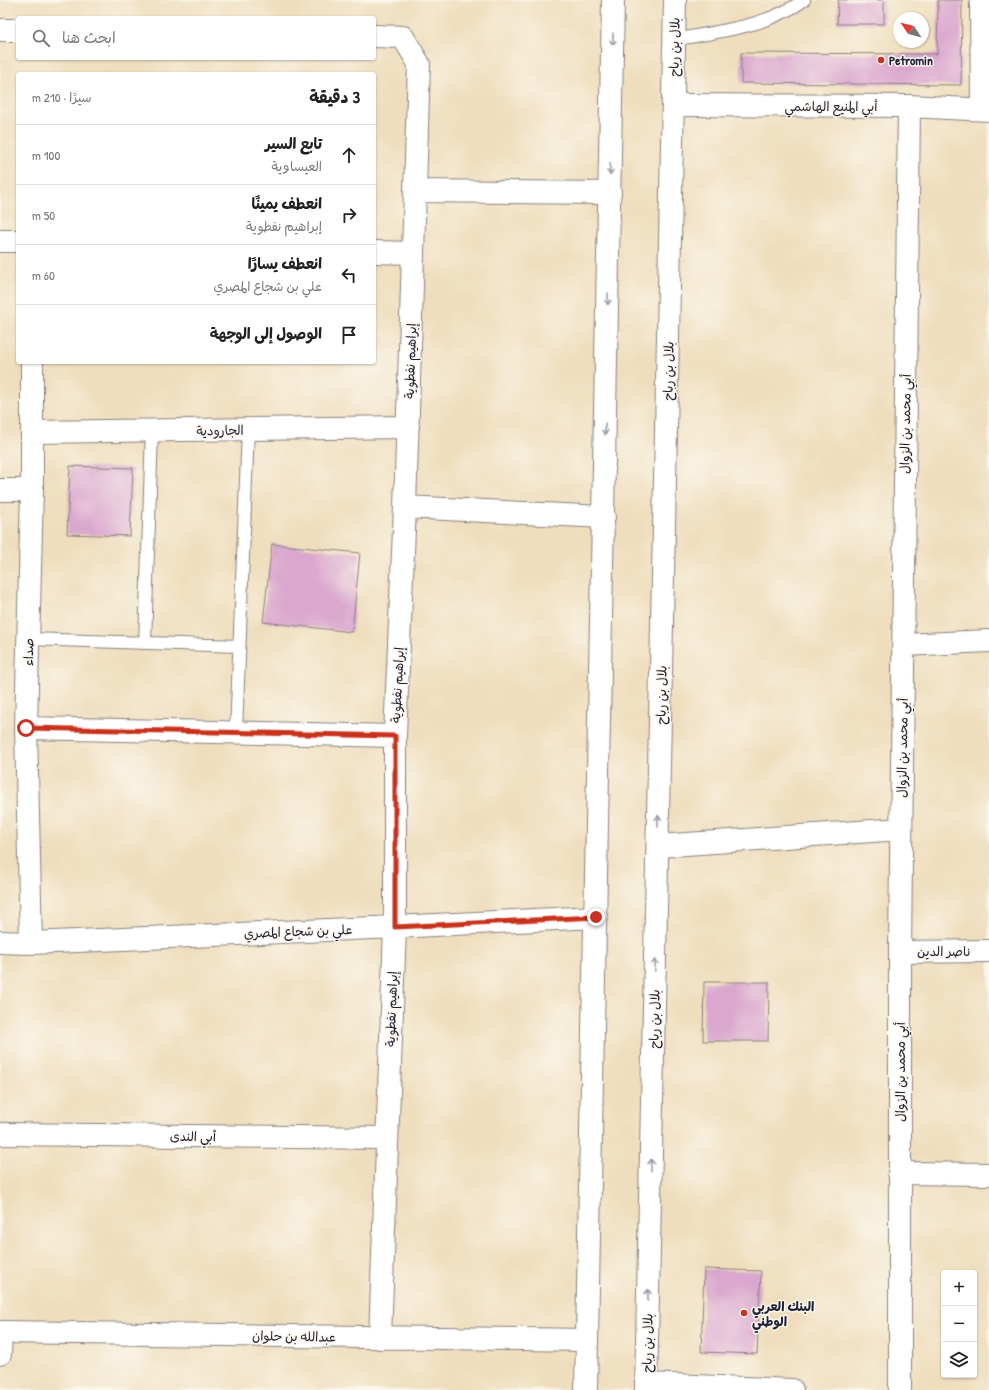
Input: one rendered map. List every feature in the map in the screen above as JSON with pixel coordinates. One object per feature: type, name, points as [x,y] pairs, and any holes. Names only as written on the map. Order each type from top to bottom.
[{"type":"street","points":[[586,1390],[613,0]]},
{"type":"street","name":"بلال بن رباح","points":[[646,1387],[675,0]]},
{"type":"street","points":[[981,0],[985,110]]},
{"type":"street","points":[[0,30],[16,30]]},
{"type":"street","name":"إبراهيم نفطوية","points":[[376,36],[403,37],[419,64],[408,427],[395,736],[395,927],[386,1138],[380,1338]]},
{"type":"street","name":"أبي المنيع الهاشمي","points":[[673,105],[909,106],[985,110]]},
{"type":"street","name":"أبي محمد بن الزوال","points":[[900,1390],[900,952],[909,106]]},
{"type":"street","points":[[415,191],[610,193]]},
{"type":"street","points":[[0,241],[16,242]]},
{"type":"street","points":[[376,252],[413,253]]},
{"type":"street","name":"صداء","points":[[31,943],[26,728],[32,490],[32,364]]},
{"type":"street","name":"الجارودية","points":[[32,432],[408,427]]},
{"type":"street","points":[[0,490],[32,490]]},
{"type":"street","points":[[405,507],[604,517]]},
{"type":"street","points":[[903,645],[989,641]]},
{"type":"street","points":[[26,728],[395,736]]},
{"type":"street","points":[[658,846],[901,829]]},
{"type":"street","name":"علي بن شجاع المصري","points":[[0,942],[31,943],[596,917]]},
{"type":"street","name":"ناصر الدين","points":[[900,952],[989,951]]},
{"type":"street","name":"أبي الندى","points":[[0,1134],[386,1138]]},
{"type":"street","points":[[900,1173],[989,1174]]},
{"type":"street","points":[[0,1332],[0,1354]]},
{"type":"street","name":"عبدالله بن حلوان","points":[[0,1332],[587,1340]]},
{"type":"street","points":[[646,1387],[792,1390]]},
{"type":"lane","points":[[674,40],[752,25],[790,10],[804,0]]},
{"type":"lane","points":[[236,733],[248,429]]},
{"type":"lane","points":[[145,643],[152,431]]},
{"type":"lane","points":[[28,639],[239,646]]},
{"type":"building","points":[[838,0],[884,0],[884,24],[837,24]]},
{"type":"building","points":[[938,0],[962,0],[961,85],[741,83],[741,53],[937,54]]},
{"type":"building","points":[[70,466],[133,468],[130,536],[67,534]]},
{"type":"building","points":[[272,544],[360,553],[352,632],[263,622]]},
{"type":"building","points":[[704,982],[769,982],[768,1041],[703,1041]]},
{"type":"building","points":[[704,1269],[761,1271],[757,1354],[701,1352]]},
{"type":"place","name":"Petromin","points":[[881,60]]},
{"type":"place","name":"البنك العربي الوطني","points":[[744,1313]]},
{"type":"route","points":[[26,728],[395,736],[395,927],[596,917]]}]
